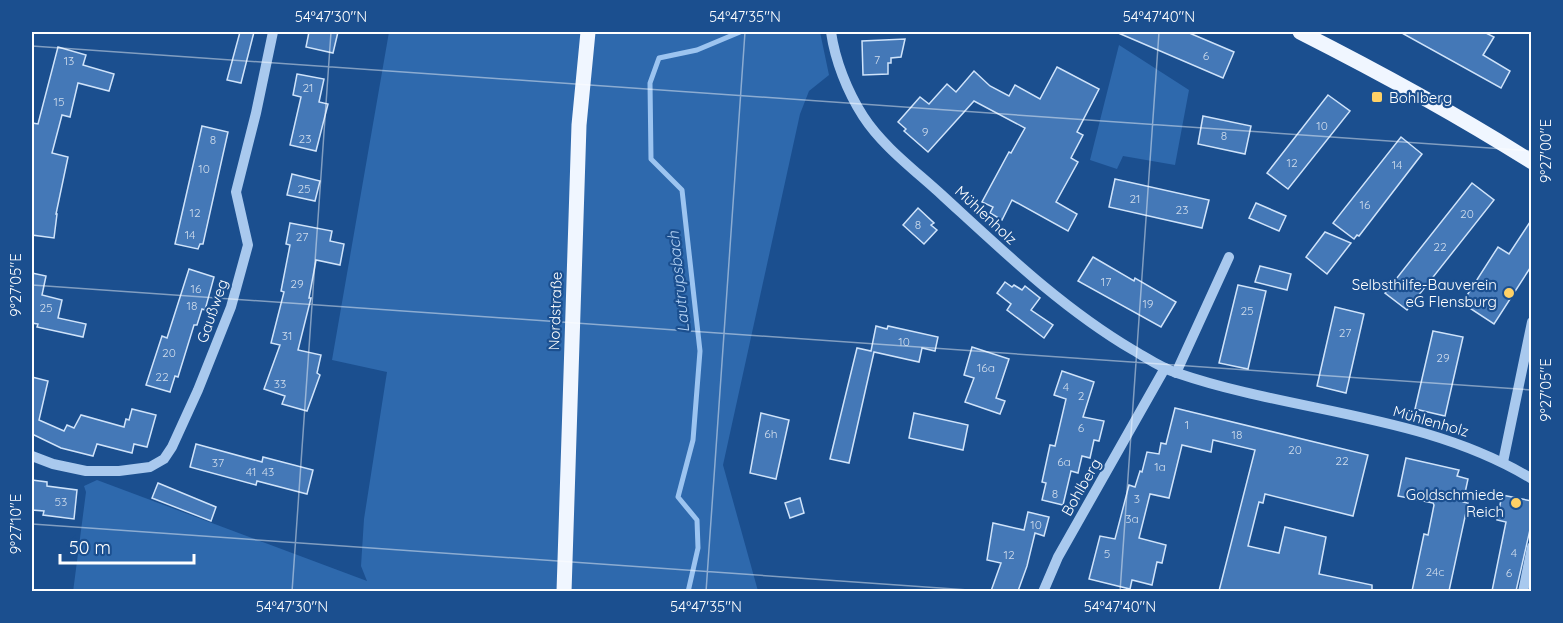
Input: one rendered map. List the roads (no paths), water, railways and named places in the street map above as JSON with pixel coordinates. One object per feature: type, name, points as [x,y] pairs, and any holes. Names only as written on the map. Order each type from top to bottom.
[{"type":"main road","name":"Nordstraße","points":[[564,591],[579,125],[588,32]]},
{"type":"main road","points":[[1300,32],[1383,74],[1472,124],[1532,162]]},
{"type":"street","name":"Gaußweg","points":[[32,456],[53,464],[86,471],[119,471],[150,467],[164,459],[172,447],[227,318],[248,245],[236,192],[273,32]]},
{"type":"street","name":"Mühlenholz","points":[[831,32],[844,77],[854,97],[864,116],[891,148],[1005,253],[1058,298],[1113,338],[1176,373],[1448,440],[1503,462],[1532,479]]},
{"type":"street","points":[[1176,373],[1229,257]]},
{"type":"street","points":[[1503,462],[1532,322]]},
{"type":"street","name":"Bohlberg","points":[[1043,591],[1058,557],[1165,368]]},
{"type":"street","points":[[1523,591],[1532,547]]},
{"type":"waterway","name":"Lautrupsbach","points":[[688,592],[698,548],[697,520],[678,497],[693,440],[700,351],[682,190],[651,159],[650,83],[659,58],[697,50],[740,32]]},
{"type":"place","name":"Bohlberg","points":[[1377,97]]},
{"type":"place","name":"Selbsthilfe-Bauverein eG Flensburg","points":[[1509,293]]},
{"type":"place","name":"Goldschmiede Reich","points":[[1516,503]]}]
